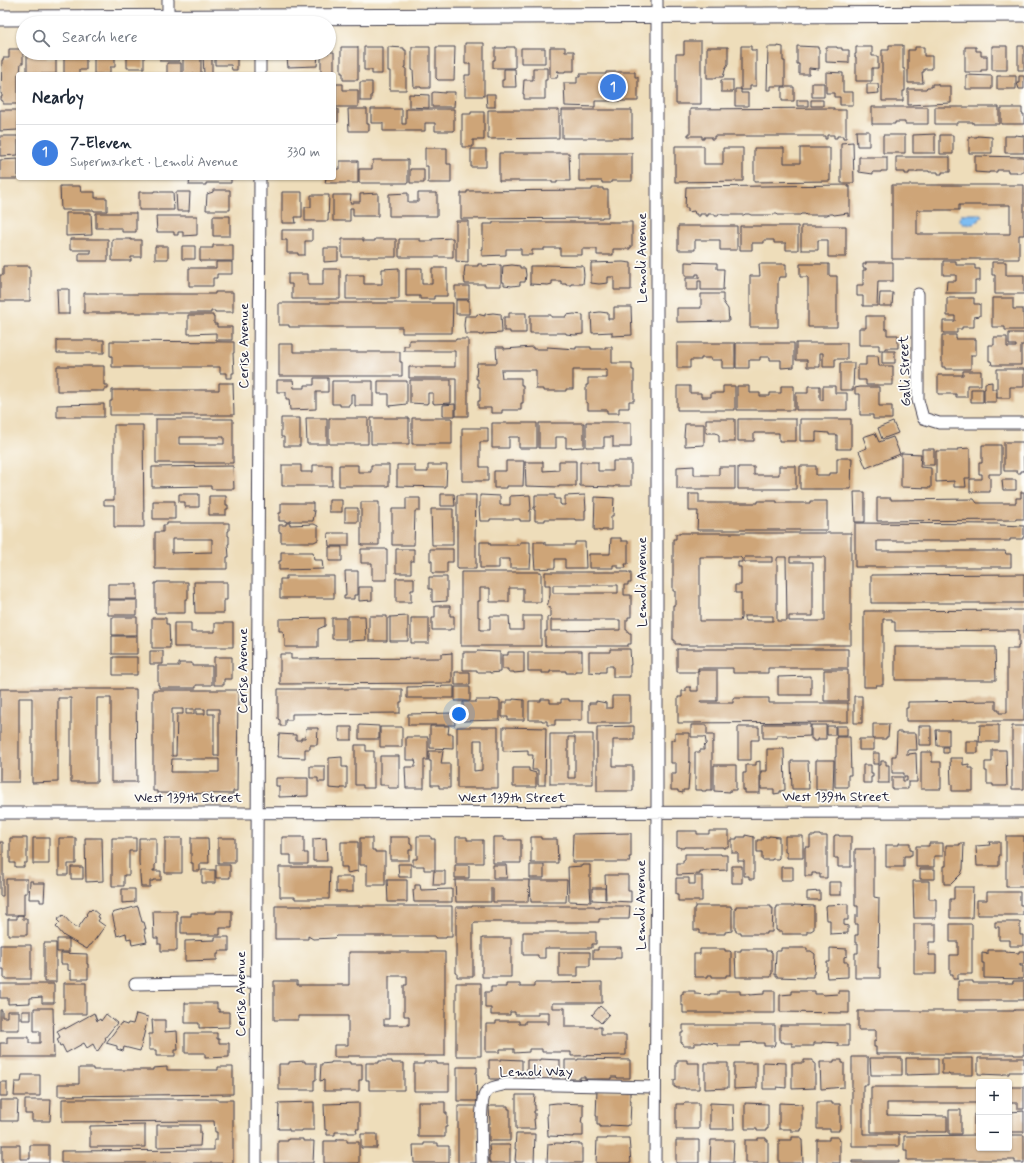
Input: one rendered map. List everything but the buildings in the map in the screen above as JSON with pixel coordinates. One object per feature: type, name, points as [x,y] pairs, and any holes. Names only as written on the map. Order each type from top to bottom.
[{"type":"street","points":[[168,0],[168,16]]},
{"type":"street","points":[[336,18],[657,7],[1024,14]]},
{"type":"street","name":"Lemoli Avenue","points":[[654,1163],[657,813],[657,7]]},
{"type":"street","points":[[0,18],[16,18]]},
{"type":"street","points":[[260,60],[260,72]]},
{"type":"street","name":"Cerise Avenue","points":[[256,1163],[258,813],[257,609],[260,180]]},
{"type":"street","name":"Galli Street","points":[[918,294],[918,400],[923,418],[939,423],[1024,423]]},
{"type":"street","name":"West 139th Street","points":[[0,813],[1024,812]]},
{"type":"street","points":[[135,984],[256,982]]},
{"type":"street","name":"Lemoli Way","points":[[482,1163],[482,1103],[485,1094],[493,1087],[507,1084],[655,1088]]},
{"type":"water","points":[[962,214],[981,214],[982,217],[974,224],[963,224],[960,221]]},
{"type":"place","name":"7-Eleven","points":[[613,87]]}]
